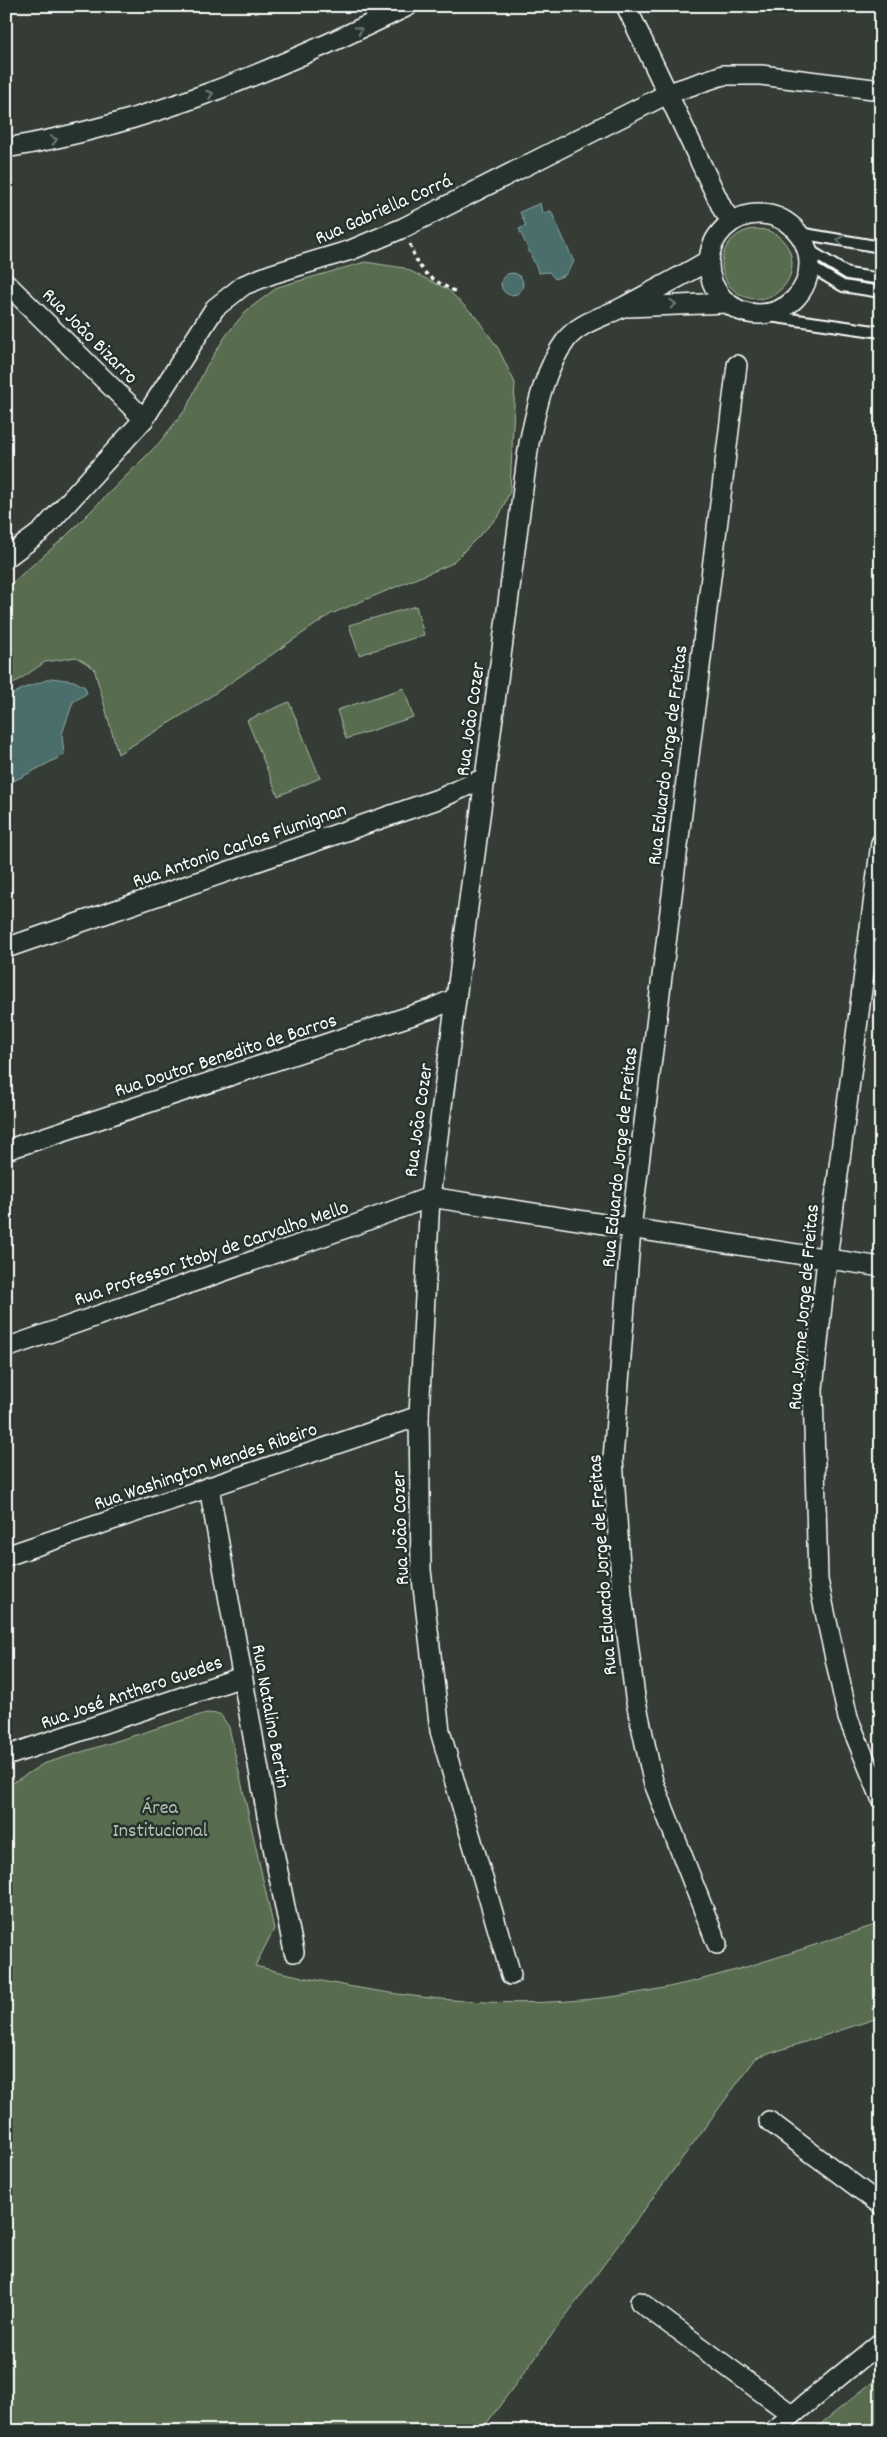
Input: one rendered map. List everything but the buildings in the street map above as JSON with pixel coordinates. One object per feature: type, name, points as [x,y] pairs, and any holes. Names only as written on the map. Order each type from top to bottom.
[{"type":"street","points":[[6,148],[56,140],[166,110],[248,79],[319,49],[408,6]]},
{"type":"street","points":[[626,6],[723,210],[732,221]]},
{"type":"street","name":"Rua Gabriella Corrá","points":[[6,558],[42,530],[144,419],[215,308],[244,285],[272,274],[351,250],[403,228],[669,93],[723,75],[761,75],[881,90]]},
{"type":"street","points":[[755,214],[768,214],[780,218],[805,249],[805,286],[793,302],[776,312],[756,314],[736,309],[727,303],[713,284],[709,260],[716,238],[732,221],[755,214]]},
{"type":"street","name":"Rua João Cozer","points":[[511,1975],[440,1731],[421,1570],[419,1416],[430,1197],[529,443],[541,393],[550,368],[567,338],[594,320],[624,307],[709,260]]},
{"type":"street","name":"Rua João Bizarro","points":[[7,285],[144,419]]},
{"type":"street","name":"Rua João Cozer","points":[[624,307],[727,303]]},
{"type":"street","name":"Rua Eduardo Jorge de Freitas","points":[[717,1944],[653,1781],[635,1697],[622,1596],[613,1459],[630,1229],[737,366]]},
{"type":"street","name":"Rua Antonio Carlos Flumignan","points":[[6,948],[441,798],[484,778]]},
{"type":"street","name":"Rua Jayme Jorge de Freitas","points":[[881,843],[827,1259],[813,1389],[818,1580],[848,1718],[881,1798]]},
{"type":"street","name":"Rua Doutor Benedito de Barros","points":[[6,1150],[431,1009],[456,998]]},
{"type":"street","points":[[430,1197],[881,1267]]},
{"type":"street","name":"Rua Professor Itoby de Carvalho Mello","points":[[6,1348],[430,1197]]},
{"type":"street","name":"Rua Washington Mendes Ribeiro","points":[[6,1556],[419,1416]]},
{"type":"street","name":"Rua Natalino Bertin","points":[[210,1487],[242,1677],[294,1952]]},
{"type":"street","name":"Rua José Anthero Guedes","points":[[6,1756],[242,1677]]},
{"type":"street","points":[[770,2120],[881,2204]]},
{"type":"street","points":[[640,2302],[791,2414]]},
{"type":"street","points":[[773,2431],[791,2414],[881,2342]]},
{"type":"lane","points":[[805,249],[881,247]]},
{"type":"lane","points":[[805,249],[848,274],[881,279]]},
{"type":"lane","points":[[805,249],[843,286],[881,292]]},
{"type":"lane","points":[[776,312],[881,325]]},
{"type":"lane","points":[[756,314],[881,332]]},
{"type":"path","points":[[403,228],[417,265],[426,275],[456,292]]},
{"type":"green space","points":[[757,229],[770,232],[782,239],[789,251],[792,264],[789,277],[782,289],[770,296],[757,299],[744,296],[732,289],[725,277],[722,264],[725,251],[732,239],[744,232]]},
{"type":"green space","points":[[365,262],[404,268],[447,289],[476,317],[498,348],[515,383],[510,491],[499,516],[451,564],[331,614],[192,709],[118,754],[94,668],[76,657],[45,662],[6,689],[6,588],[64,538],[159,443],[186,409],[206,367],[227,334],[246,311],[278,287]]},
{"type":"green space","points":[[416,606],[424,635],[359,655],[349,625]]},
{"type":"green space","points":[[404,688],[413,717],[346,739],[337,710]]},
{"type":"green space","points":[[289,702],[320,778],[278,796],[247,720]]},
{"type":"green space","name":"Área Institucional","points":[[206,1713],[220,1714],[229,1727],[274,1929],[255,1966],[350,1986],[397,1994],[445,1999],[492,2002],[540,2002],[588,1999],[637,1993],[730,1972],[881,1923],[881,2017],[756,2058],[481,2431],[6,2431],[6,1787],[43,1764]]},
{"type":"green space","points":[[881,2375],[881,2431],[812,2431]]},
{"type":"water","points":[[540,203],[542,213],[551,211],[574,262],[565,275],[555,279],[549,272],[539,273],[519,229],[526,226],[520,212]]},
{"type":"water","points":[[512,273],[520,276],[523,284],[520,292],[512,295],[504,292],[501,284],[504,276]]},
{"type":"water","points":[[52,678],[74,681],[85,687],[87,693],[73,702],[62,734],[64,755],[6,785],[6,698],[24,688]]}]
